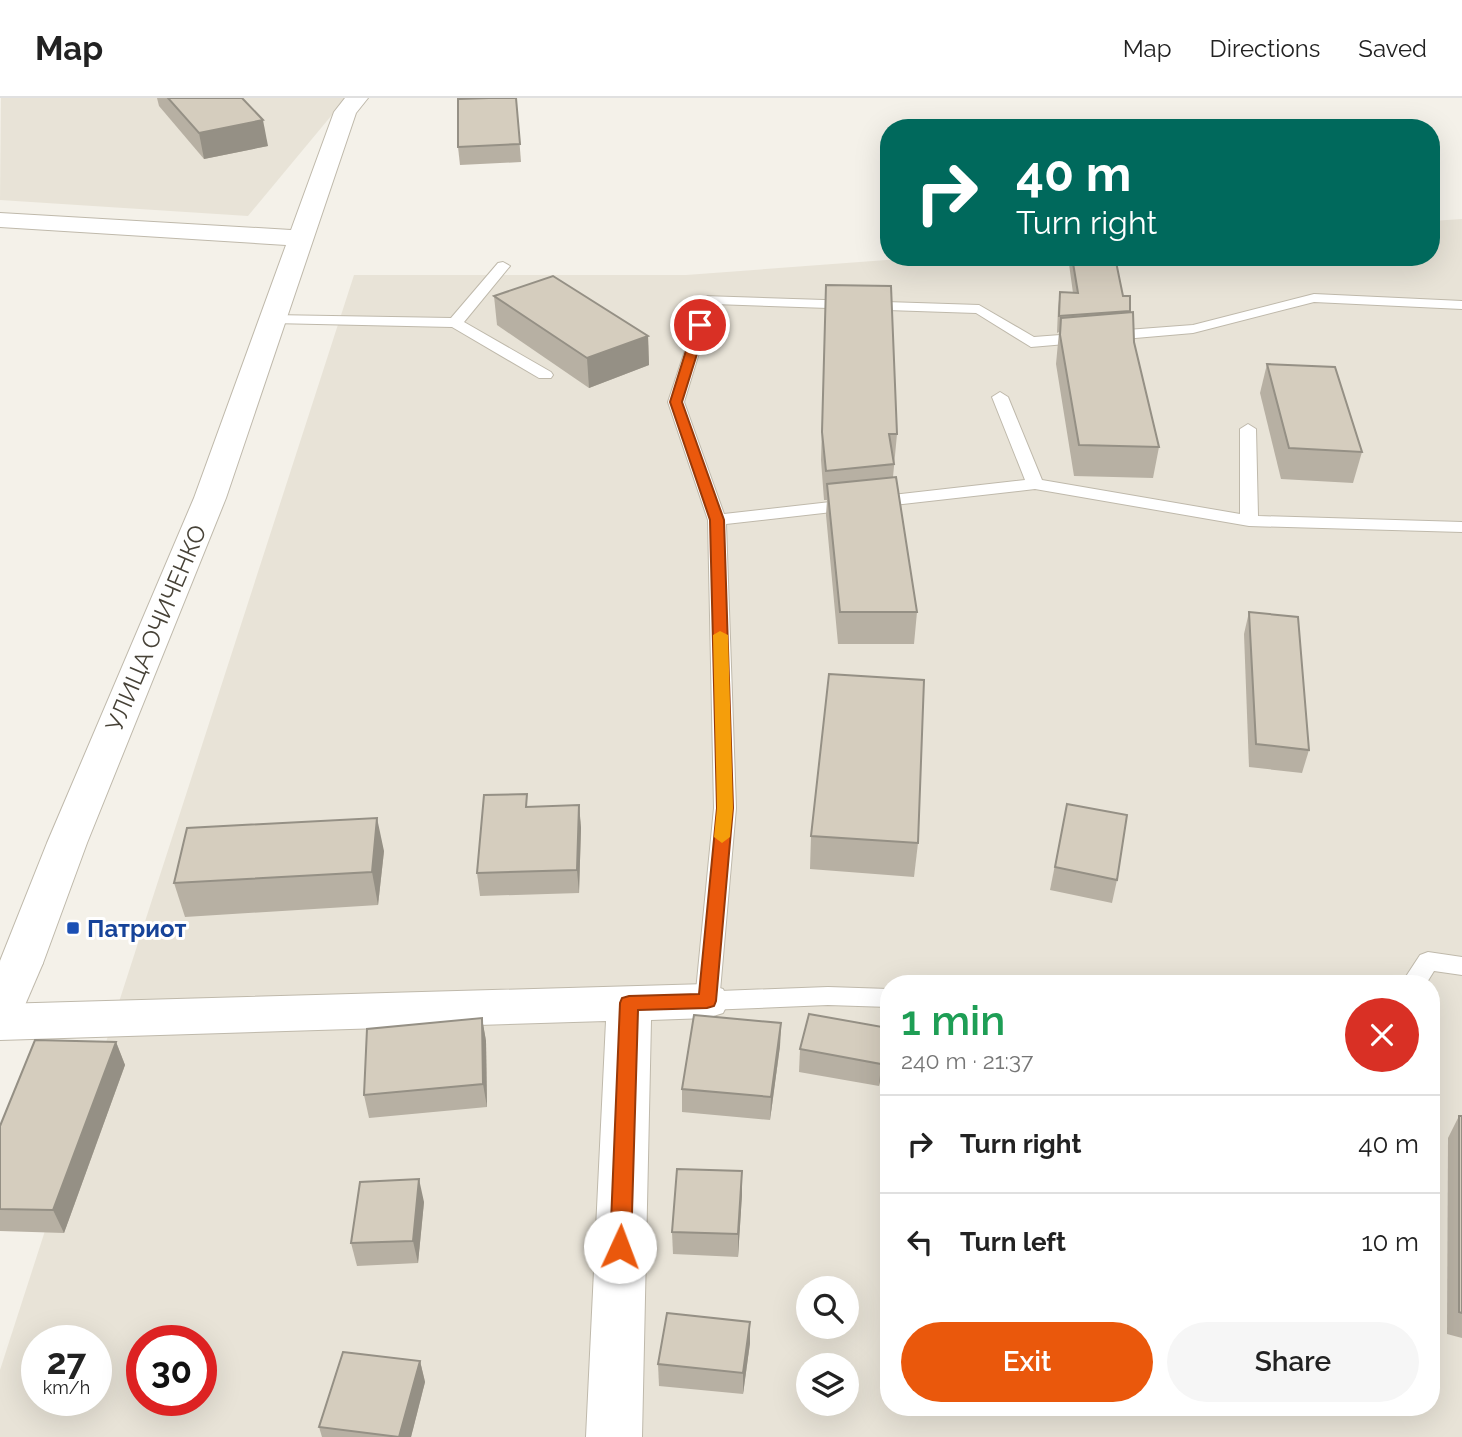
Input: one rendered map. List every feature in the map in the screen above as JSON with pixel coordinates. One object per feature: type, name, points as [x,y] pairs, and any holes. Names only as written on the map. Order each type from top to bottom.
[{"type":"street","name":"УЛИЦА ОЧИЧЕНКО","points":[[0,1014],[67,843],[210,498],[345,112],[357,98]]},
{"type":"street","points":[[0,220],[302,238]]},
{"type":"street","points":[[0,1022],[707,1001]]},
{"type":"street","points":[[614,1437],[629,1003]]},
{"type":"lane","points":[[455,323],[503,266]]},
{"type":"lane","points":[[880,998],[828,996],[707,1001],[725,808],[717,520],[676,402],[708,299],[979,309],[1031,342],[1193,329],[1314,298],[1462,305]]},
{"type":"lane","points":[[272,319],[455,323],[545,375]]},
{"type":"lane","points":[[1000,397],[1035,484]]},
{"type":"lane","points":[[1248,429],[1250,521]]},
{"type":"lane","points":[[717,520],[1035,484],[1250,521],[1462,527]]},
{"type":"lane","points":[[1419,975],[1428,961],[1462,966]]},
{"type":"shaded area","points":[[1,98],[346,98],[248,216],[0,200]]},
{"type":"shaded area","points":[[1462,219],[1462,1437],[0,1437],[0,1370],[354,275],[686,275],[880,261],[880,266],[1440,266],[1440,220]]},
{"type":"building","points":[[168,98],[242,98],[263,120],[199,133]]},
{"type":"building","points":[[516,98],[520,144],[458,147],[458,99]]},
{"type":"building","points":[[1074,266],[1117,266],[1123,296],[1130,296],[1130,311],[1059,316],[1060,292],[1078,293]]},
{"type":"building","points":[[553,276],[648,336],[587,358],[494,296]]},
{"type":"building","points":[[826,285],[891,286],[897,434],[889,434],[894,464],[826,471],[822,432]]},
{"type":"building","points":[[1133,312],[1134,342],[1159,447],[1079,445],[1060,335],[1061,318]]},
{"type":"building","points":[[1267,364],[1335,367],[1362,452],[1289,448]]},
{"type":"building","points":[[896,477],[917,612],[840,612],[827,484]]},
{"type":"building","points":[[1249,612],[1298,617],[1309,750],[1256,744]]},
{"type":"building","points":[[829,674],[924,680],[918,843],[811,836]]},
{"type":"building","points":[[527,794],[526,807],[579,805],[577,870],[477,873],[484,795]]},
{"type":"building","points":[[1067,804],[1127,815],[1117,880],[1055,867]]},
{"type":"building","points":[[377,818],[372,872],[174,883],[187,828]]},
{"type":"building","points":[[809,1014],[880,1027],[880,1064],[800,1049]]},
{"type":"building","points":[[694,1015],[781,1023],[771,1097],[682,1089]]},
{"type":"building","points":[[482,1018],[483,1084],[364,1095],[367,1029]]},
{"type":"building","points":[[35,1040],[116,1042],[53,1210],[0,1209],[0,1126]]},
{"type":"building","points":[[1459,1116],[1462,1116],[1462,1313],[1459,1312]]},
{"type":"building","points":[[677,1169],[742,1171],[738,1234],[672,1232]]},
{"type":"building","points":[[419,1179],[413,1241],[351,1243],[360,1182]]},
{"type":"building","points":[[667,1313],[750,1322],[743,1373],[658,1364]]},
{"type":"building","points":[[343,1352],[420,1361],[399,1437],[319,1427]]},
{"type":"slow traffic","points":[[720,635],[725,808],[722,837]]},
{"type":"place","name":"Патриот","points":[[73,928]]},
{"type":"route","points":[[620,1247],[629,1003],[707,1001],[725,808],[717,520],[676,402],[700,325]]}]
